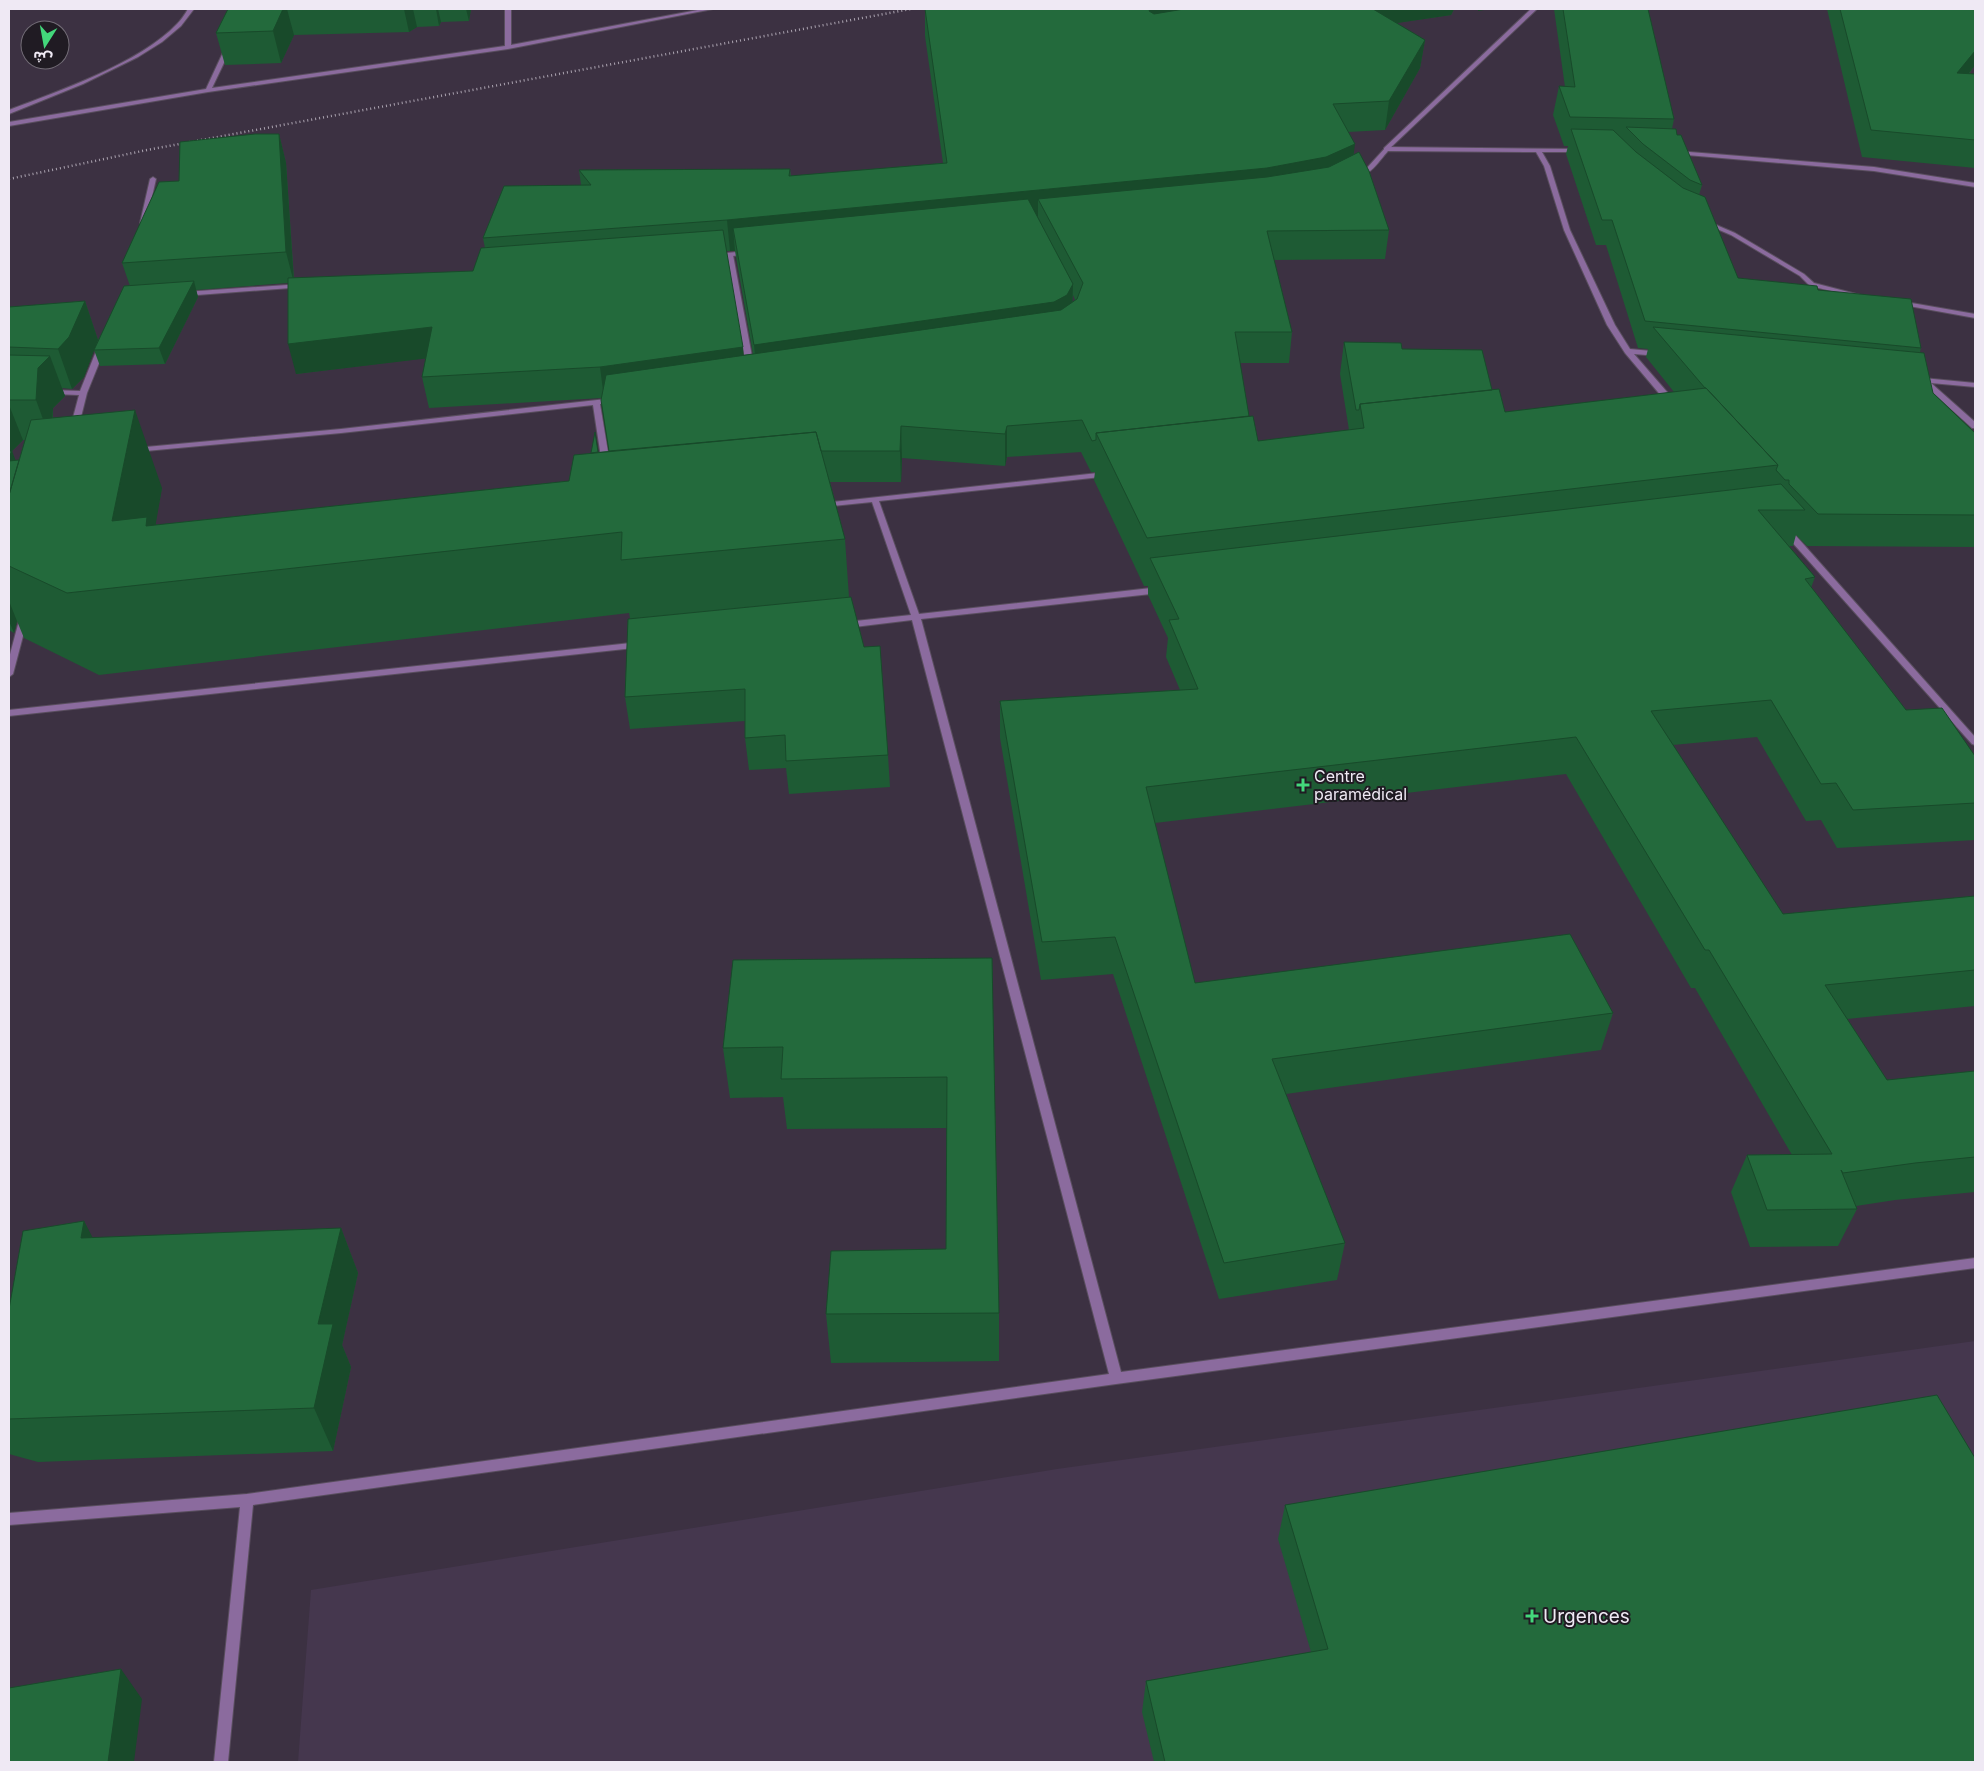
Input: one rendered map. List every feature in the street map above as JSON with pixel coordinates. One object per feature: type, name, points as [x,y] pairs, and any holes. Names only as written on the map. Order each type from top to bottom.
[{"type":"street","points":[[9,112],[110,69],[146,50],[171,33],[191,9]]},
{"type":"street","points":[[508,9],[508,47]]},
{"type":"street","points":[[9,124],[208,90],[508,47],[708,9]]},
{"type":"street","points":[[1350,179],[1368,170],[1386,148],[1534,9]]},
{"type":"street","points":[[208,90],[233,37]]},
{"type":"street","points":[[1386,148],[1592,151]]},
{"type":"street","points":[[1538,149],[1548,166],[1567,230],[1611,325],[1628,350],[1678,411]]},
{"type":"street","points":[[1665,153],[1792,161],[1874,170],[1975,185]]},
{"type":"street","points":[[140,234],[153,179]]},
{"type":"street","points":[[1698,219],[1734,234],[1802,276],[1812,285],[1867,298]]},
{"type":"street","points":[[710,257],[759,252]]},
{"type":"street","points":[[730,255],[750,371]]},
{"type":"street","points":[[174,294],[310,286]]},
{"type":"street","points":[[1897,303],[1975,316]]},
{"type":"street","points":[[71,438],[83,393],[106,337]]},
{"type":"street","points":[[1628,350],[1667,354]]},
{"type":"street","points":[[1913,379],[1975,385]]},
{"type":"street","points":[[1923,380],[1975,426]]},
{"type":"street","points":[[46,392],[83,393]]},
{"type":"street","points":[[126,451],[341,431],[625,399]]},
{"type":"street","points":[[596,403],[606,470]]},
{"type":"street","points":[[818,506],[1113,474]]},
{"type":"street","points":[[875,500],[916,618],[1116,1378]]},
{"type":"street","points":[[1780,523],[1975,742]]},
{"type":"street","points":[[838,626],[1169,588]]},
{"type":"street","points":[[9,674],[26,608]]},
{"type":"street","points":[[9,713],[652,644]]},
{"type":"street","points":[[9,1519],[246,1500],[1116,1378],[1975,1263]]},
{"type":"street","points":[[221,1762],[246,1500]]},
{"type":"shaded area","name":"Urgences","points":[[1975,1341],[1975,1762],[298,1762],[311,1590],[1057,1469]]},
{"type":"building","points":[[228,9],[283,9],[273,31],[216,33]]},
{"type":"building","points":[[925,9],[1150,9],[1149,11],[1154,14],[1184,9],[1373,9],[1425,40],[1389,101],[1333,104],[1355,144],[1326,157],[1267,168],[727,220],[483,238],[504,186],[591,185],[579,170],[790,169],[789,176],[947,163]]},
{"type":"building","points":[[1563,9],[1648,9],[1674,119],[1570,117],[1559,86],[1575,87]]},
{"type":"building","points":[[1840,9],[1975,9],[1975,51],[1957,73],[1975,74],[1975,140],[1871,130]]},
{"type":"building","points":[[1626,127],[1676,129],[1677,135],[1681,135],[1702,185],[1690,180],[1643,144]]},
{"type":"building","points":[[1571,129],[1613,130],[1636,152],[1683,188],[1705,197],[1738,278],[1817,286],[1818,290],[1911,299],[1921,348],[1645,321],[1612,220],[1602,220]]},
{"type":"building","points":[[255,134],[279,134],[286,252],[122,263],[159,182],[179,181],[180,142]]},
{"type":"building","points":[[1359,152],[1369,171],[1389,230],[1267,231],[1292,332],[1235,332],[1249,416],[1096,433],[1096,440],[1092,441],[1082,420],[1007,426],[1005,434],[901,426],[900,451],[821,451],[816,432],[609,451],[601,400],[606,375],[1061,310],[1077,299],[1083,283],[1038,199],[1267,177],[1329,167]]},
{"type":"building","points":[[1028,199],[1073,284],[1067,295],[1054,302],[754,345],[733,228]]},
{"type":"building","points":[[723,230],[743,347],[600,367],[422,377],[432,327],[288,344],[288,278],[473,271],[481,248]]},
{"type":"building","points":[[194,281],[159,348],[94,350],[124,286]]},
{"type":"building","points":[[85,301],[69,337],[58,349],[9,347],[9,307]]},
{"type":"building","points":[[1653,327],[1924,353],[1933,393],[1975,433],[1975,515],[1818,514],[1789,484],[1789,480],[1785,480],[1776,470],[1778,465],[1705,388]]},
{"type":"building","points":[[1344,342],[1401,343],[1402,349],[1482,350],[1492,390],[1360,404],[1359,410],[1356,410]]},
{"type":"building","points":[[9,355],[50,356],[38,368],[36,400],[9,400]]},
{"type":"building","points":[[1706,388],[1778,465],[1147,538],[1096,433],[1253,416],[1258,441],[1364,428],[1360,404],[1499,389],[1505,412]]},
{"type":"building","points":[[135,410],[112,521],[147,517],[146,526],[569,481],[574,455],[816,432],[845,539],[621,560],[622,532],[67,593],[9,566],[9,495],[31,420]]},
{"type":"building","points":[[595,432],[598,452],[591,453]]},
{"type":"building","points":[[19,460],[9,495],[9,461]]},
{"type":"building","points":[[1781,484],[1805,510],[1758,510],[1815,577],[1805,579],[1906,710],[1942,708],[1975,756],[1975,803],[1853,810],[1836,783],[1821,784],[1771,700],[1651,711],[1783,914],[1975,896],[1975,970],[1825,985],[1887,1080],[1975,1071],[1975,1157],[1843,1173],[1841,1170],[1857,1209],[1767,1210],[1747,1155],[1832,1154],[1709,950],[1705,950],[1576,737],[1146,787],[1195,983],[1570,934],[1613,1013],[1272,1059],[1345,1243],[1224,1263],[1115,937],[1042,942],[1000,701],[1198,689],[1169,620],[1179,619],[1150,558]]},
{"type":"building","points":[[851,597],[864,647],[880,646],[888,755],[786,761],[785,735],[745,738],[745,689],[625,697],[628,619]]},
{"type":"building","points":[[992,958],[999,1313],[826,1314],[831,1251],[946,1249],[947,1077],[781,1079],[783,1047],[723,1048],[733,960]]},
{"type":"building","points":[[84,1221],[81,1238],[341,1228],[318,1324],[333,1324],[314,1408],[9,1419],[9,1309],[23,1231]]},
{"type":"building","name":"Urgences","points":[[1937,1395],[1975,1458],[1975,1762],[1165,1762],[1146,1681],[1328,1649],[1285,1505]]},
{"type":"building","points":[[121,1669],[108,1762],[9,1762],[9,1688]]},
{"type":"railway","points":[[9,179],[147,150],[911,9]]},
{"type":"place","name":"Centre paramédical","points":[[1303,785]]},
{"type":"place","name":"Urgences","points":[[1532,1616]]}]
